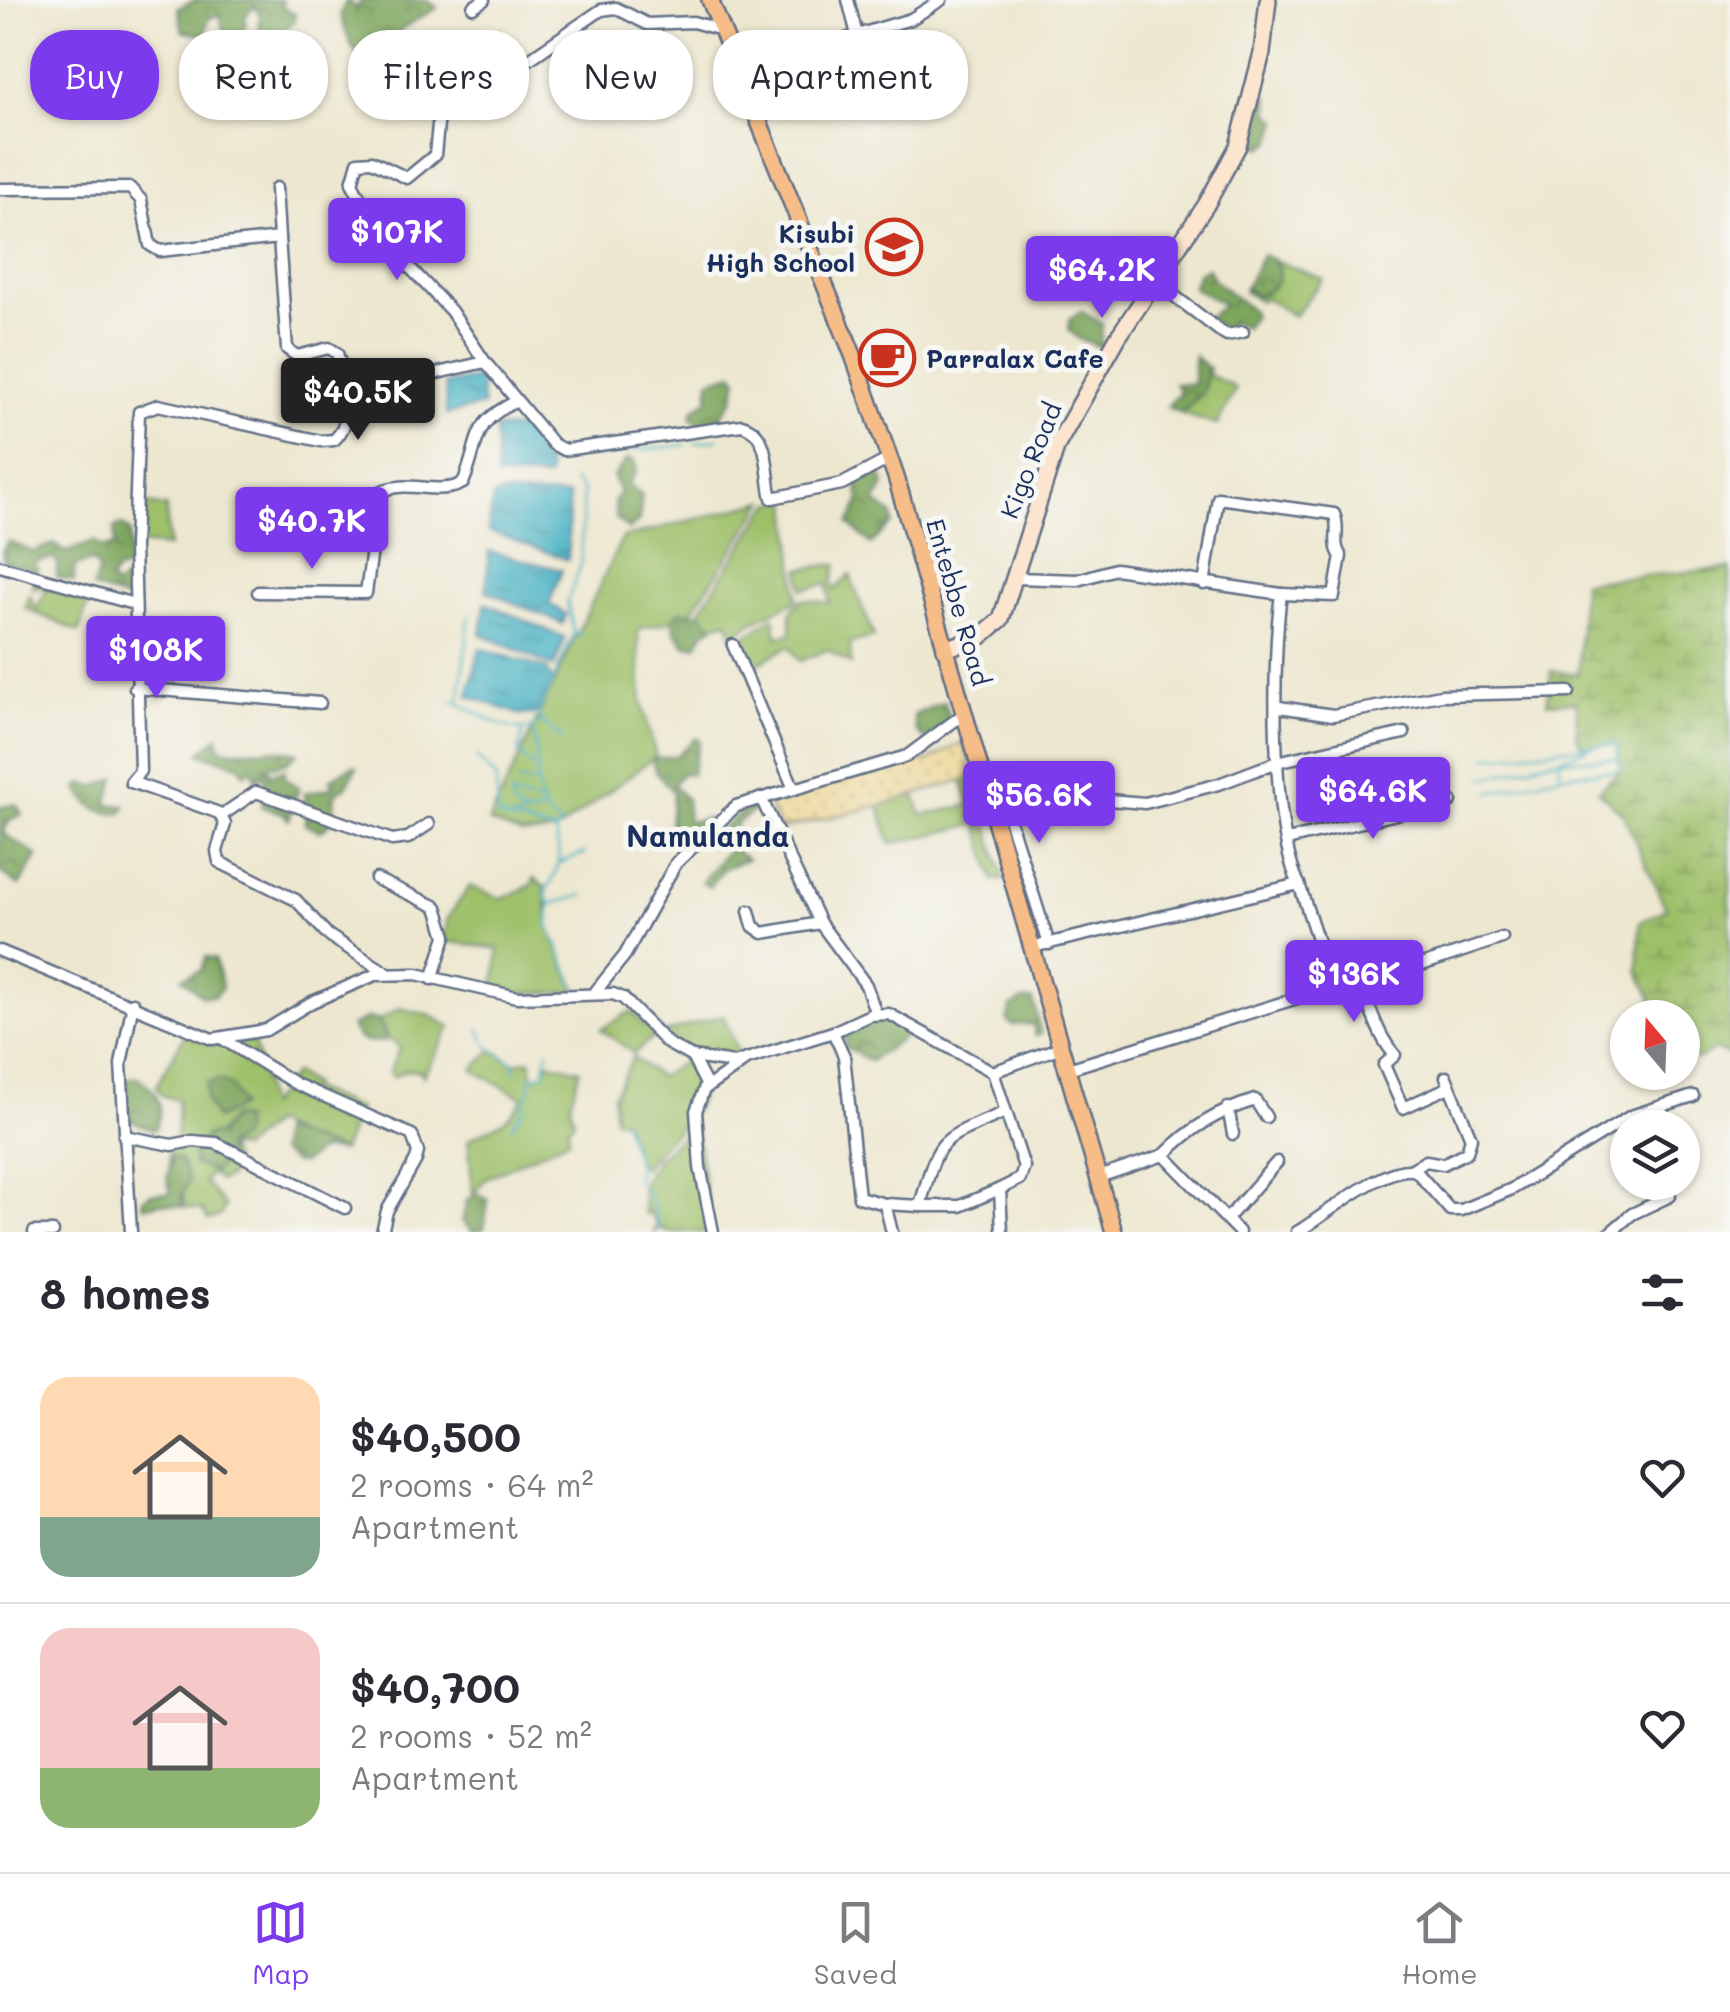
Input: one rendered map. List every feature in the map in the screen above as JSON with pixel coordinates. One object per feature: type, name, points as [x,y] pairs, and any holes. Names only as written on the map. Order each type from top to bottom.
[{"type":"main road","name":"Entebbe Road","points":[[710,0],[722,30]]},
{"type":"main road","name":"Entebbe Road","points":[[759,120],[853,355],[889,459],[945,649],[997,800],[1041,946],[1058,1048],[1114,1232]]},
{"type":"street","points":[[473,8],[484,0]]},
{"type":"street","points":[[848,0],[857,30]]},
{"type":"street","points":[[875,30],[912,19],[941,0]]},
{"type":"street","name":"Kigo Road","points":[[945,649],[980,637],[996,626],[1057,445],[1118,337],[1238,146],[1262,53],[1268,0]]},
{"type":"street","points":[[722,30],[693,22],[647,24],[616,8],[601,10],[510,73],[494,92],[439,115],[435,155],[407,178],[372,161],[358,162],[352,182],[369,220],[451,311],[486,362],[553,444],[564,450],[742,425],[756,429],[762,438],[772,498],[842,484],[889,459]]},
{"type":"street","points":[[0,189],[130,188],[141,200],[150,245],[160,251],[279,238]]},
{"type":"street","points":[[276,188],[286,349],[297,356],[333,348],[348,394],[342,432],[334,440],[322,442],[198,412],[143,408],[138,421],[134,604],[140,771],[131,782],[222,816],[225,824],[217,851],[219,862],[296,900],[328,936],[388,974]]},
{"type":"street","points":[[1155,282],[1220,331],[1228,335],[1243,332]]},
{"type":"street","points":[[348,394],[486,362]]},
{"type":"street","points":[[258,592],[366,592],[380,492],[410,486],[450,488],[464,483],[472,444],[484,422],[493,412],[518,401]]},
{"type":"street","points":[[1015,578],[1078,580],[1114,569],[1204,584],[1281,594],[1334,596],[1342,556],[1336,546],[1338,523],[1334,514],[1218,498],[1204,584]]},
{"type":"street","points":[[0,566],[134,604]]},
{"type":"street","points":[[1281,594],[1277,762],[1287,840],[1334,987]]},
{"type":"street","points":[[733,645],[794,789]]},
{"type":"street","points":[[135,688],[320,703]]},
{"type":"street","points":[[1278,706],[1333,715],[1441,695],[1569,692]]},
{"type":"street","points":[[596,991],[626,955],[682,855],[736,806],[907,756],[965,713]]},
{"type":"street","points":[[997,800],[1060,796],[1145,803],[1219,784],[1277,762],[1404,732]]},
{"type":"street","points":[[222,816],[256,792],[392,840],[404,839],[429,824]]},
{"type":"street","points":[[761,798],[820,923],[863,980],[876,1014]]},
{"type":"street","points":[[1287,840],[1451,802]]},
{"type":"street","points":[[376,879],[438,906],[446,936],[432,979]]},
{"type":"street","points":[[1041,946],[1299,884]]},
{"type":"street","points":[[750,912],[753,926],[763,933],[820,923]]},
{"type":"street","points":[[1065,1070],[1502,938]]},
{"type":"street","points":[[0,951],[132,1003],[198,1035],[220,1037],[236,1038],[266,1030],[327,995],[388,974],[517,997],[596,991],[622,998],[662,1038],[692,1057],[734,1063],[834,1032],[876,1014],[896,1016],[993,1072],[1003,1113],[1024,1167],[1020,1179],[960,1206],[885,1204],[859,1197],[844,1056],[834,1032]]},
{"type":"street","points":[[1297,1232],[1382,1177],[1426,1161],[1443,1164],[1467,1152],[1472,1138],[1448,1082],[1403,1108],[1384,1065],[1394,1055],[1382,1041],[1354,983]]},
{"type":"street","points":[[131,1232],[121,1064],[132,1003]]},
{"type":"street","points":[[220,1037],[296,1084],[412,1134],[418,1152],[416,1160],[387,1211],[382,1232]]},
{"type":"street","points":[[993,1072],[1058,1048]]},
{"type":"street","points":[[692,1057],[706,1088]]},
{"type":"street","points":[[713,1232],[700,1167],[696,1111],[706,1088],[747,1060]]},
{"type":"street","points":[[1412,1169],[1450,1210],[1461,1210],[1512,1188],[1632,1116],[1693,1096]]},
{"type":"street","points":[[1095,1178],[1164,1155],[1205,1117],[1228,1108],[1255,1100],[1266,1117]]},
{"type":"street","points":[[1228,1108],[1233,1134]]},
{"type":"street","points":[[920,1206],[929,1170],[950,1134],[1003,1113]]},
{"type":"street","points":[[124,1136],[172,1145],[192,1141],[216,1143],[345,1208]]},
{"type":"street","points":[[1164,1155],[1240,1232]]},
{"type":"street","points":[[1227,1219],[1277,1162]]},
{"type":"street","points":[[1000,1190],[1002,1232]]},
{"type":"street","points":[[1611,1232],[1632,1214],[1662,1200]]},
{"type":"street","points":[[885,1204],[892,1232]]},
{"type":"street","points":[[34,1232],[53,1232]]},
{"type":"green space","points":[[196,0],[282,0],[283,8],[295,14],[294,21],[283,30],[259,30],[260,14],[254,6],[246,15],[244,30],[223,30],[220,15],[209,18],[206,30],[183,30],[178,8]]},
{"type":"green space","points":[[347,0],[357,8],[361,0],[428,0],[437,8],[401,30],[348,30],[348,37],[340,14]]},
{"type":"green space","points":[[1269,96],[1270,114],[1278,120],[1272,141],[1263,148],[1254,144],[1255,131],[1259,112]]},
{"type":"green space","points":[[1262,255],[1276,265],[1278,277],[1271,288],[1255,296],[1245,288]]},
{"type":"green space","points":[[1274,260],[1323,279],[1294,316],[1264,297],[1260,301],[1244,292],[1245,288],[1255,295],[1273,287],[1279,273]]},
{"type":"green space","points":[[1208,268],[1214,280],[1252,311],[1253,317],[1245,328],[1232,321],[1225,332],[1207,318],[1224,305],[1192,287],[1198,273]]},
{"type":"green space","points":[[1081,311],[1102,324],[1101,347],[1079,339],[1069,330],[1069,319]]},
{"type":"green space","points":[[1194,356],[1209,369],[1202,393],[1182,413],[1167,407],[1180,391],[1175,384],[1194,384]]},
{"type":"green space","points":[[1203,372],[1236,388],[1217,425],[1182,414],[1196,394]]},
{"type":"green space","points":[[733,373],[738,379],[734,398],[717,422],[701,426],[691,418],[694,409],[708,400],[710,380]]},
{"type":"green space","points":[[627,459],[634,461],[637,471],[628,484],[642,496],[639,521],[629,530],[616,519],[614,500],[620,493],[613,478]]},
{"type":"green space","points":[[874,472],[881,474],[885,485],[875,502],[892,514],[893,523],[871,544],[849,524],[860,501],[856,479]]},
{"type":"green space","points":[[789,499],[797,600],[748,624],[734,638],[728,621],[713,625],[698,613],[764,512],[771,504]]},
{"type":"green space","points":[[765,501],[692,611],[677,613],[674,621],[641,628],[638,633],[642,702],[656,756],[555,832],[522,835],[489,822],[622,538]]},
{"type":"green space","points":[[140,503],[166,507],[169,547],[139,544]]},
{"type":"green space","points":[[122,525],[130,532],[129,568],[117,571],[110,580],[115,587],[130,576],[127,600],[93,588],[99,569],[92,561],[75,566],[74,581],[56,577],[58,564],[54,558],[35,562],[38,572],[4,562],[2,552],[8,541],[33,552],[54,544],[65,552],[94,541],[103,548],[115,546],[114,528]]},
{"type":"green space","points":[[837,564],[832,583],[835,590],[850,575],[874,637],[850,643],[851,664],[827,650],[800,661],[789,646],[748,669],[738,641],[774,617],[777,636],[791,634],[791,611],[802,599],[830,603],[827,584],[802,589],[800,569]]},
{"type":"green space","points":[[1730,568],[1730,1055],[1714,1050],[1700,1058],[1700,1000],[1652,1000],[1638,970],[1640,922],[1666,909],[1623,814],[1598,791],[1621,770],[1615,744],[1582,747],[1576,734],[1577,702],[1547,703],[1551,671],[1578,674],[1582,582]]},
{"type":"green space","points":[[35,580],[90,596],[79,632],[25,608],[30,595],[36,609],[48,588],[32,588]]},
{"type":"green space","points":[[681,611],[701,613],[713,627],[704,632],[697,646],[685,645],[675,632],[673,618]]},
{"type":"green space","points":[[945,701],[950,723],[925,740],[916,731],[914,715]]},
{"type":"green space","points":[[218,737],[220,748],[298,753],[286,763],[264,768],[272,773],[285,770],[285,778],[299,787],[289,820],[283,813],[262,807],[265,781],[260,775],[256,782],[252,768],[245,774],[239,765],[199,753]]},
{"type":"green space","points":[[696,738],[700,740],[692,773],[681,774],[673,785],[686,799],[688,822],[708,818],[712,823],[695,842],[670,824],[673,792],[656,772],[652,759],[676,756]]},
{"type":"green space","points":[[357,767],[346,787],[335,794],[334,820],[321,831],[305,825],[305,793],[334,787],[330,779]]},
{"type":"green space","points":[[973,777],[1004,880],[994,880],[978,824],[891,844],[879,806],[914,793],[922,815],[970,805],[962,780]]},
{"type":"green space","points":[[116,778],[107,804],[126,806],[122,813],[96,809],[78,789],[83,783],[94,787]]},
{"type":"green space","points":[[750,802],[758,807],[736,824],[731,848],[747,859],[723,869],[709,887],[702,882],[728,849],[716,835]]},
{"type":"green space","points":[[16,804],[22,814],[10,820],[3,833],[38,856],[19,886],[0,872],[0,807]]},
{"type":"green space","points":[[534,878],[546,888],[549,927],[577,992],[518,993],[494,986],[499,949],[443,941],[448,917],[470,886],[502,899],[532,885]]},
{"type":"green space","points":[[206,957],[215,959],[222,988],[215,996],[202,996],[182,978],[201,970]]},
{"type":"green space","points":[[1023,1000],[1033,1000],[1041,1034],[1035,1036],[1033,1024],[1012,1025],[1007,1020],[1011,1007]]},
{"type":"green space","points":[[400,1008],[431,1016],[451,1027],[423,1076],[422,1071],[407,1070],[393,1077],[389,1072],[400,1047],[387,1038],[379,1020]]},
{"type":"green space","points":[[631,1011],[655,1035],[634,1054],[601,1029]]},
{"type":"green space","points":[[723,1015],[740,1058],[684,1049],[664,1033]]},
{"type":"green space","points":[[368,1018],[379,1020],[385,1041],[368,1042],[357,1036],[351,1026]]},
{"type":"green space","points":[[879,1019],[919,1032],[924,1039],[907,1035],[870,1061],[846,1048],[844,1036]]},
{"type":"green space","points":[[185,1034],[217,1045],[254,1041],[268,1106],[294,1073],[312,1085],[309,1088],[359,1109],[342,1151],[316,1145],[272,1123],[242,1149],[227,1146],[233,1162],[229,1177],[219,1181],[212,1173],[204,1181],[225,1207],[220,1216],[208,1220],[202,1210],[184,1207],[181,1160],[172,1158],[169,1163],[168,1145],[176,1143],[178,1100],[163,1096],[156,1087]]},
{"type":"green space","points":[[492,1050],[514,1063],[531,1060],[532,1077],[544,1073],[547,1062],[580,1070],[570,1103],[574,1121],[568,1127],[569,1139],[486,1178],[473,1194],[468,1140],[506,1119],[523,1098],[473,1070]]},
{"type":"green space","points":[[633,1057],[659,1077],[686,1060],[701,1092],[689,1118],[644,1168],[637,1162],[624,1119],[614,1119],[613,1096]]},
{"type":"green space","points":[[138,1077],[158,1100],[160,1114],[154,1130],[127,1119],[127,1079]]},
{"type":"green space","points":[[218,1080],[231,1086],[241,1106],[216,1119],[206,1101],[206,1083]]},
{"type":"green space","points":[[232,1117],[243,1120],[242,1138],[227,1145],[224,1163],[213,1172],[193,1164],[193,1148],[207,1135],[218,1134]]},
{"type":"green space","points":[[695,1125],[712,1232],[665,1232],[663,1226],[654,1232],[657,1225],[649,1212],[644,1214],[642,1183],[657,1158]]},
{"type":"green space","points":[[280,1130],[342,1151],[321,1150],[303,1163],[294,1163],[279,1152]]},
{"type":"green space","points":[[172,1158],[181,1160],[189,1182],[181,1196],[184,1207],[160,1203],[144,1207],[142,1200],[150,1194],[171,1193],[167,1179]]},
{"type":"green space","points":[[479,1193],[488,1200],[484,1229],[473,1232],[462,1221],[467,1200]]},
{"type":"sand","points":[[963,742],[973,777],[879,806],[780,829],[768,802],[917,758],[928,761]]},
{"type":"water","points":[[480,377],[483,406],[446,415],[445,384]]},
{"type":"water","points":[[495,428],[526,429],[549,470],[548,478],[497,477]]},
{"type":"water","points":[[569,496],[568,560],[488,531],[493,497]]},
{"type":"water","points":[[489,551],[562,570],[549,604],[566,614],[563,624],[486,591]]},
{"type":"water","points":[[485,603],[565,638],[554,667],[481,634]]},
{"type":"water","points":[[480,648],[547,669],[552,681],[535,714],[521,715],[468,696]]},
{"type":"waterway","points":[[515,410],[552,460],[584,455]]},
{"type":"waterway","points":[[695,443],[719,439]]},
{"type":"waterway","points":[[594,455],[686,445]]},
{"type":"waterway","points":[[574,481],[583,492],[581,565],[567,602],[574,633]]},
{"type":"waterway","points":[[459,702],[470,614]]},
{"type":"waterway","points":[[533,727],[541,722],[538,714],[574,633],[581,634]]},
{"type":"waterway","points":[[451,700],[502,725],[531,728],[539,794],[550,817],[561,825],[555,832],[557,871],[544,891],[550,904],[549,927],[576,987]]},
{"type":"waterway","points":[[541,722],[562,739]]},
{"type":"waterway","points":[[523,733],[518,752],[533,767]]},
{"type":"waterway","points":[[887,767],[917,758],[936,741]]},
{"type":"waterway","points":[[1486,757],[1615,743],[1621,770],[1561,775],[1489,793]]},
{"type":"waterway","points":[[1560,772],[1559,759],[1591,747]]},
{"type":"waterway","points":[[476,757],[496,777],[498,817],[555,832]]},
{"type":"waterway","points":[[1485,778],[1553,760],[1615,759]]},
{"type":"waterway","points":[[863,774],[879,769]]},
{"type":"waterway","points":[[518,782],[535,783]]},
{"type":"waterway","points":[[510,795],[542,804]]},
{"type":"waterway","points":[[511,797],[514,808],[527,815]]},
{"type":"waterway","points":[[511,820],[545,810]]},
{"type":"waterway","points":[[559,863],[585,853]]},
{"type":"waterway","points":[[551,904],[584,895]]},
{"type":"waterway","points":[[635,1000],[665,1034]]},
{"type":"waterway","points":[[479,1029],[488,1046],[514,1063],[515,1073]]},
{"type":"waterway","points":[[512,1126],[523,1110],[532,1077],[544,1073],[548,1051]]},
{"type":"waterway","points":[[712,1055],[736,1056]]},
{"type":"waterway","points":[[623,1121],[638,1165],[636,1182]]},
{"type":"waterway","points":[[640,1187],[647,1190],[660,1229]]},
{"type":"place","name":"Kisubi High School","points":[[894,247]]},
{"type":"place","name":"Parralax Cafe","points":[[887,358]]},
{"type":"district","name":"Namulanda","points":[[708,835]]}]
